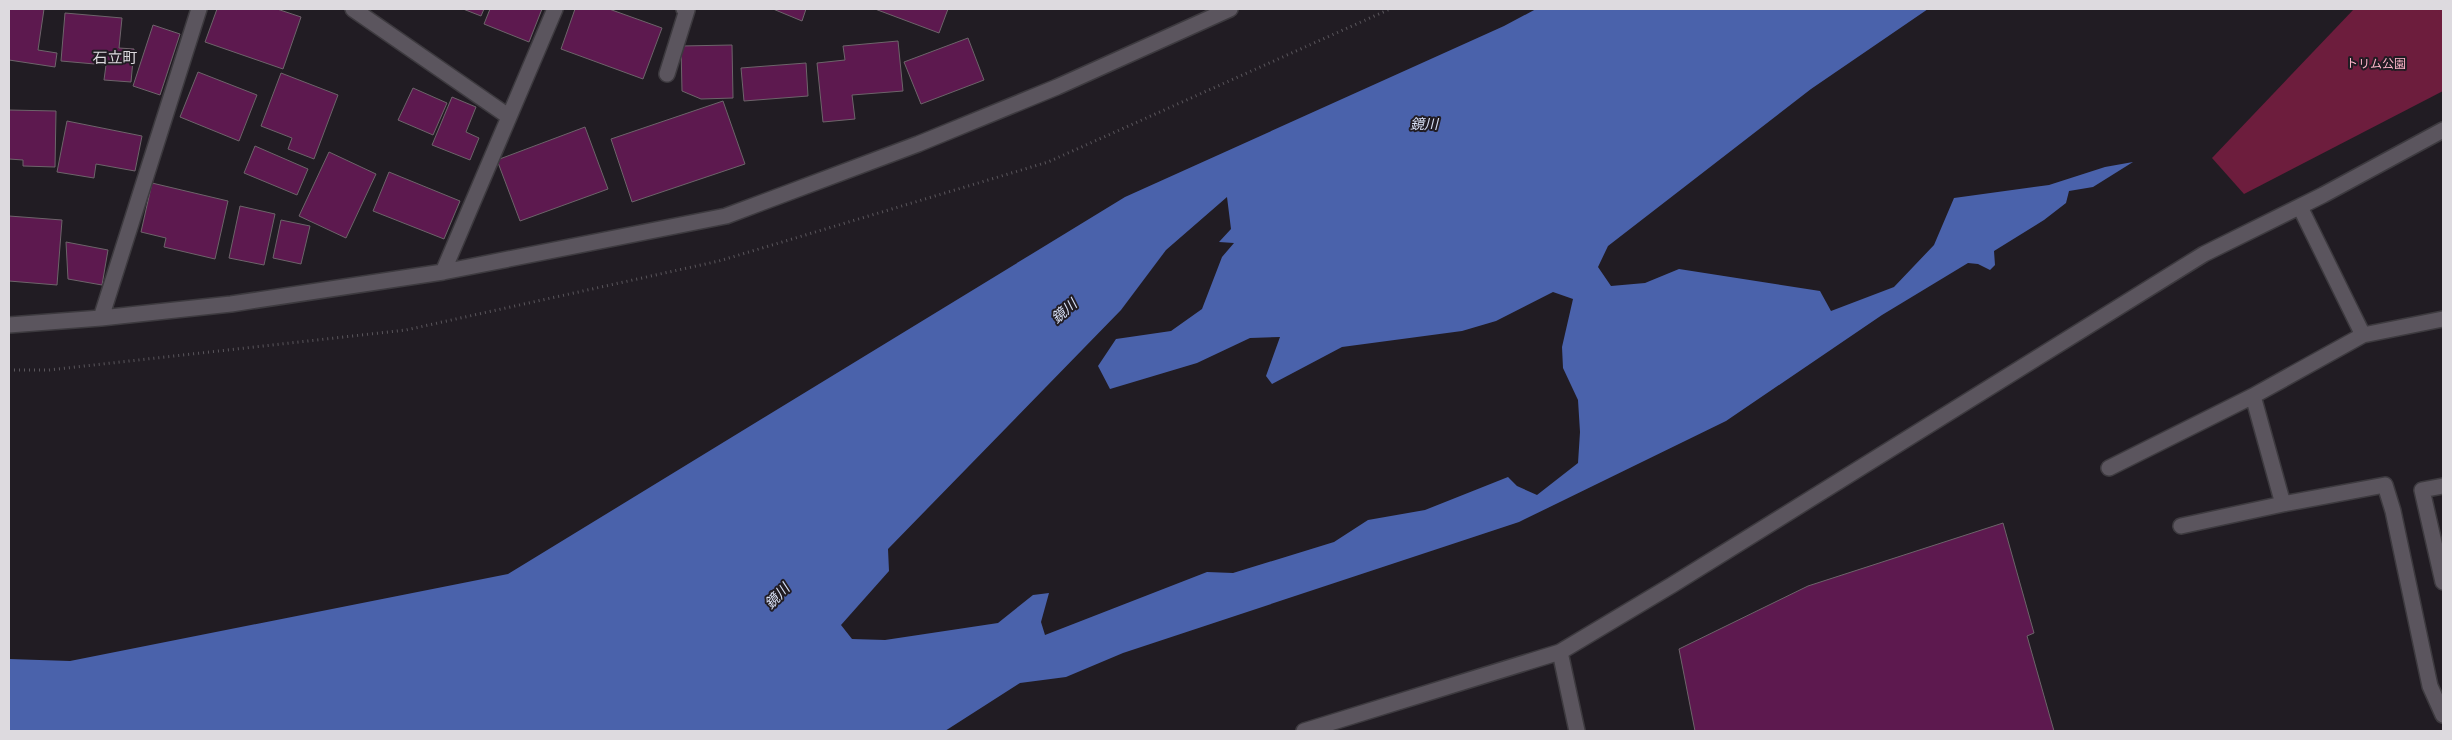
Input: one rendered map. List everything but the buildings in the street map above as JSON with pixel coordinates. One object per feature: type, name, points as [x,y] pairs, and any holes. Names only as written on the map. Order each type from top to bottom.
[{"type":"street","points":[[101,318],[199,9]]},
{"type":"street","points":[[353,9],[508,116]]},
{"type":"street","points":[[444,272],[508,116],[555,9]]},
{"type":"street","points":[[667,74],[687,10],[684,9]]},
{"type":"street","points":[[9,325],[101,318],[231,304],[444,272],[726,216],[918,144],[1057,87],[1230,9]]},
{"type":"street","points":[[1304,731],[1560,652],[1672,585],[2204,254],[2300,207],[2443,130]]},
{"type":"street","points":[[2300,207],[2363,335]]},
{"type":"street","points":[[2109,468],[2253,396],[2363,335],[2443,319]]},
{"type":"street","points":[[2253,396],[2283,504]]},
{"type":"street","points":[[2180,526],[2385,484],[2393,511],[2430,686],[2443,715]]},
{"type":"street","points":[[2443,486],[2422,490],[2443,582]]},
{"type":"street","points":[[1560,652],[1577,731]]},
{"type":"green space","name":"トリム公園","points":[[2354,9],[2443,9],[2443,91],[2244,194],[2212,158]]},
{"type":"water","name":"鏡川","points":[[1536,9],[1928,9],[1811,89],[1608,246],[1598,267],[1611,286],[1645,283],[1679,269],[1820,291],[1831,311],[1894,287],[1934,245],[1954,198],[2049,185],[2105,167],[2133,162],[2093,187],[2069,191],[2066,203],[2044,220],[1994,251],[1995,265],[1990,270],[1978,264],[1968,263],[1882,315],[1726,421],[1519,522],[1123,653],[1066,677],[1020,683],[945,731],[9,731],[9,659],[70,661],[508,574],[1125,197],[1504,26]],"holes":[[[1227,197],[1231,229],[1219,242],[1234,243],[1222,257],[1202,309],[1171,331],[1116,339],[1098,366],[1110,389],[1197,363],[1250,338],[1280,337],[1266,376],[1272,384],[1342,347],[1462,331],[1496,321],[1553,292],[1573,299],[1562,347],[1563,368],[1578,400],[1580,432],[1578,463],[1537,495],[1517,486],[1508,477],[1425,510],[1368,520],[1334,542],[1233,573],[1207,572],[1045,635],[1041,622],[1049,593],[1033,595],[998,623],[885,640],[852,639],[841,625],[889,571],[888,549],[1121,310],[1166,250]]]},
{"type":"district","name":"石立町","points":[[115,58]]}]
